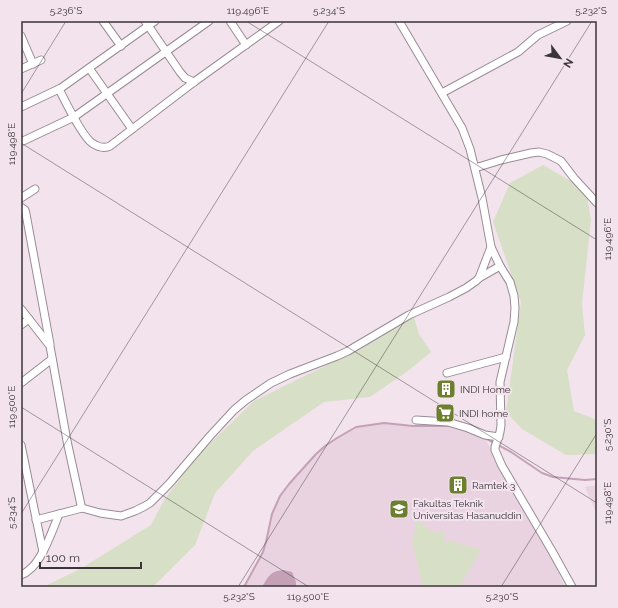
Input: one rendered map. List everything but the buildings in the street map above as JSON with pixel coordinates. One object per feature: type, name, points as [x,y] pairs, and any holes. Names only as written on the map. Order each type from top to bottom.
[{"type":"street","points":[[103,21],[121,46]]},
{"type":"street","points":[[21,107],[59,89],[121,46],[146,23],[155,21]]},
{"type":"street","points":[[23,141],[74,117],[209,21]]},
{"type":"street","points":[[230,21],[246,45]]},
{"type":"street","points":[[59,89],[87,138],[99,147],[105,148],[110,146],[194,82],[279,21]]},
{"type":"street","points":[[399,21],[462,128],[470,149],[482,198],[491,247],[513,290],[515,303],[514,322],[500,382],[501,425],[496,453],[572,587]]},
{"type":"street","points":[[442,94],[518,52],[538,35],[567,21]]},
{"type":"street","points":[[146,23],[185,78],[194,82]]},
{"type":"street","points":[[21,36],[33,64]]},
{"type":"street","points":[[21,69],[41,60]]},
{"type":"street","points":[[90,68],[132,129]]},
{"type":"street","points":[[474,168],[531,153],[539,152],[547,154],[561,161],[597,203]]},
{"type":"street","points":[[21,198],[35,189]]},
{"type":"street","points":[[21,207],[25,210],[26,214],[67,441],[82,508]]},
{"type":"street","points":[[479,278],[491,247]]},
{"type":"street","points":[[36,520],[82,508],[100,513],[121,516],[145,506],[169,484],[210,436],[234,410],[246,400],[290,374],[348,351],[409,315],[466,288],[479,278],[500,266]]},
{"type":"street","points":[[21,309],[50,346]]},
{"type":"street","points":[[21,325],[29,319]]},
{"type":"street","points":[[447,373],[506,357]]},
{"type":"street","points":[[21,383],[52,359]]},
{"type":"street","points":[[416,420],[448,422],[468,428],[497,442]]},
{"type":"street","points":[[21,445],[43,552]]},
{"type":"street","points":[[21,575],[28,572],[33,567],[43,552],[59,514]]},
{"type":"shaded area","name":"Fakultas Teknik Universitas Hasanuddin","points":[[384,423],[413,426],[448,426],[485,438],[548,550],[565,587],[244,587],[263,552],[272,514],[280,496],[289,484],[316,454],[337,438],[356,427]]},
{"type":"shaded area","points":[[597,485],[597,515],[585,487]]},
{"type":"shaded area","points":[[283,570],[292,572],[296,582],[296,587],[262,587],[272,573]]},
{"type":"green space","points":[[543,165],[586,190],[591,220],[582,304],[585,335],[567,370],[574,411],[597,420],[597,454],[566,455],[522,429],[506,412],[521,302],[493,222],[510,183]]},
{"type":"green space","points":[[413,314],[419,334],[431,352],[408,371],[370,397],[324,402],[253,451],[215,493],[195,545],[153,587],[43,587],[80,569],[151,525],[164,500],[197,456],[254,401],[351,353]]},
{"type":"green space","points":[[417,520],[431,531],[443,532],[446,543],[452,540],[462,545],[476,547],[480,552],[460,587],[423,587],[412,541]]},
{"type":"waterway","points":[[244,587],[263,552],[272,514],[280,496],[289,484],[325,446],[356,427],[384,423],[413,426],[449,426]]},
{"type":"waterway","points":[[485,438],[511,452],[542,473],[553,477],[585,480],[597,479]]},
{"type":"place","name":"INDI Home","points":[[446,389]]},
{"type":"place","name":"INDI home","points":[[445,413]]},
{"type":"place","name":"Ramtek 3","points":[[458,485]]},
{"type":"place","name":"Fakultas Teknik Universitas Hasanuddin","points":[[399,509]]}]
